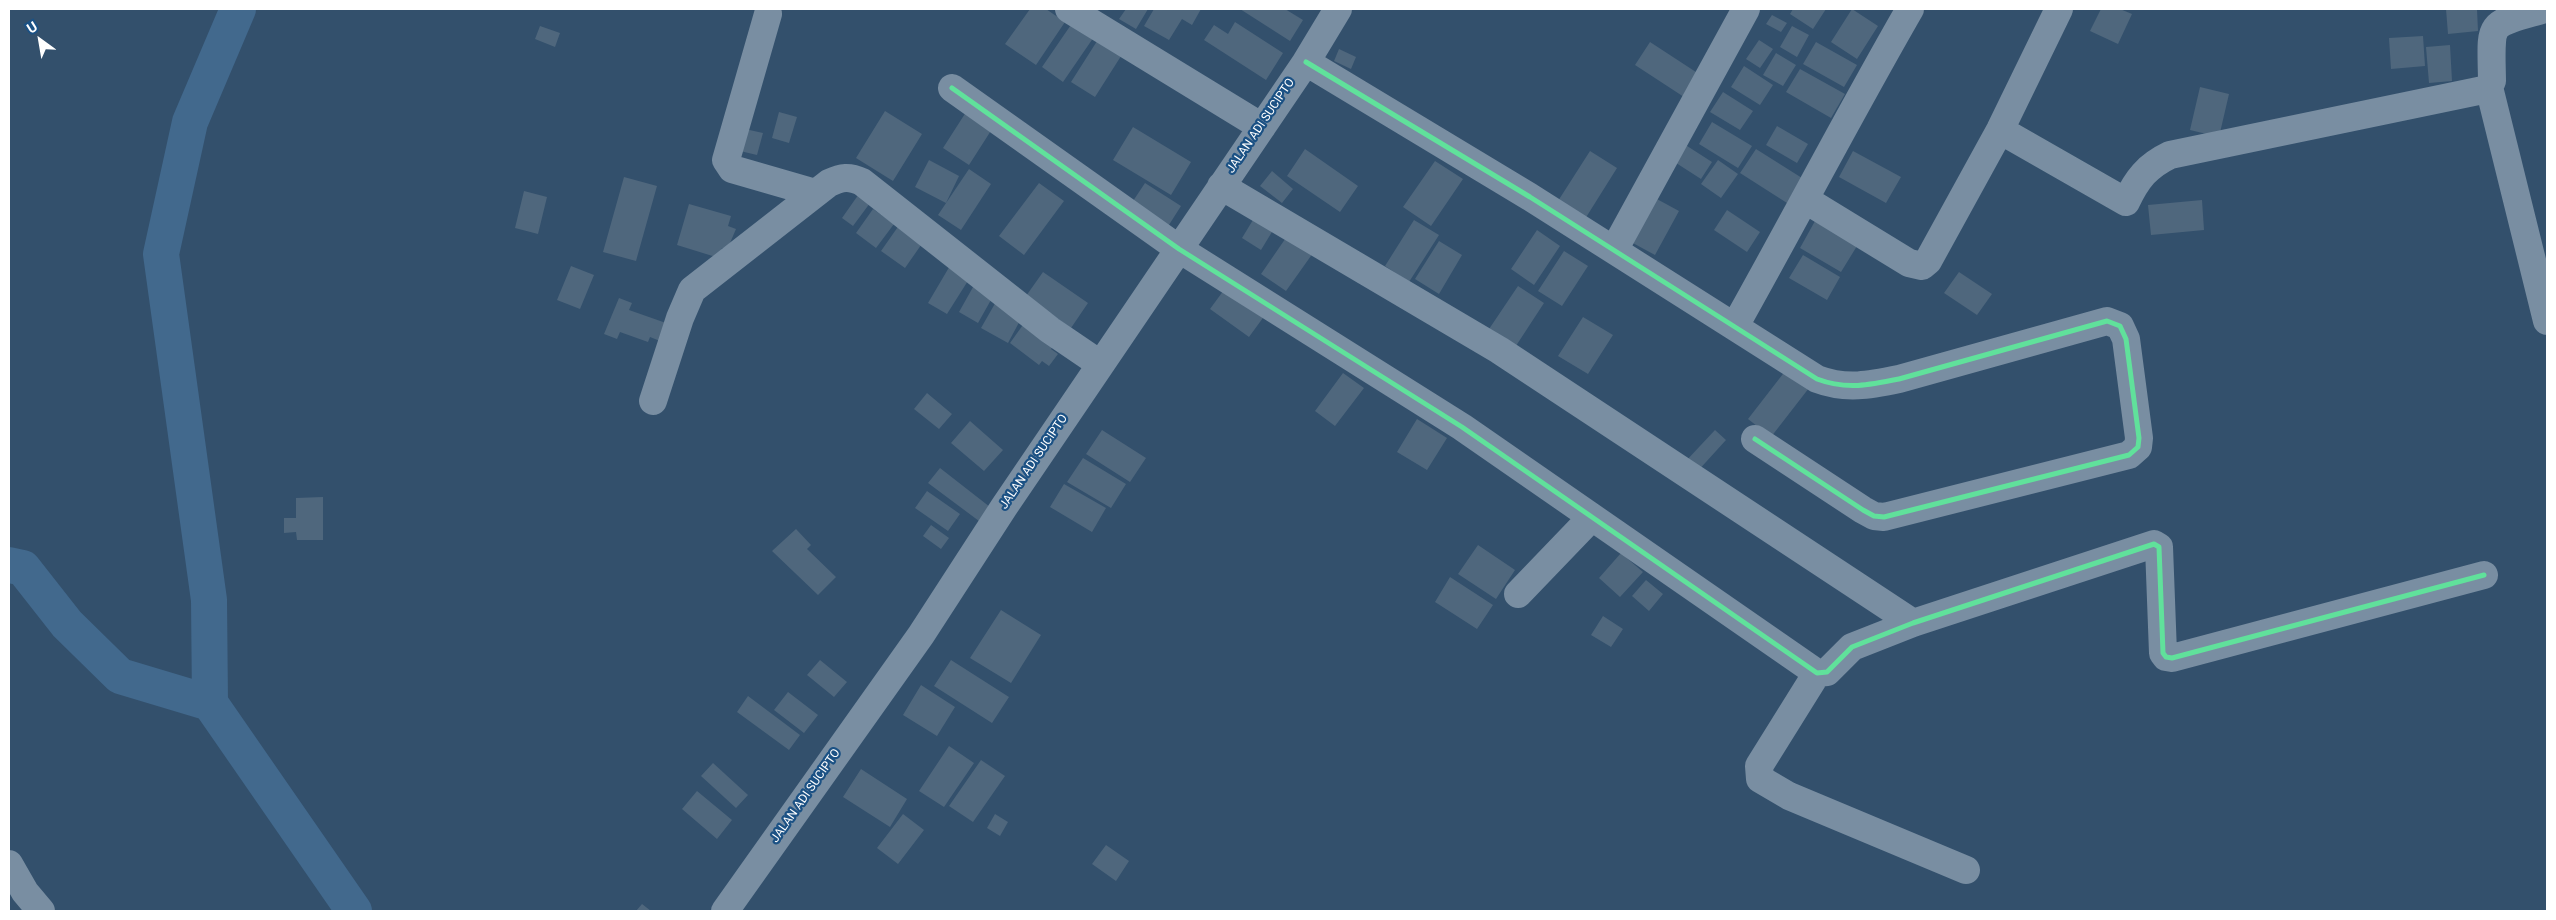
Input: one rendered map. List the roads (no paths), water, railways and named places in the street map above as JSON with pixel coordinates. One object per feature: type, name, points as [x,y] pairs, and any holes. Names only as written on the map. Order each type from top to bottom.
[{"type":"street","points":[[1069,9],[1262,127]]},
{"type":"street","name":"JALAN ADI SUCIPTO","points":[[725,911],[921,635],[1100,364],[1306,62],[1338,9]]},
{"type":"street","points":[[1614,250],[1746,9]]},
{"type":"street","points":[[1735,326],[1806,200],[1866,85],[1910,9]]},
{"type":"street","points":[[1806,200],[1909,263],[1922,266],[1928,261],[2000,130],[2059,9]]},
{"type":"street","points":[[2000,130],[2126,202],[2140,176],[2147,168],[2170,155],[2483,90],[2489,87],[2492,81],[2492,33],[2496,25],[2545,9]]},
{"type":"street","points":[[762,10],[726,160],[732,169],[815,194]]},
{"type":"street","points":[[1306,62],[1614,250],[1817,380],[1835,386],[1868,385],[1899,379],[2107,322],[2120,326],[2126,339],[2139,438],[2138,447],[2129,455],[1884,517],[1874,516],[1754,439]]},
{"type":"street","points":[[2489,87],[2547,321]]},
{"type":"street","points":[[952,88],[1179,249],[1462,427],[1817,673],[1827,672],[1852,648],[1913,623],[2154,544],[2158,547],[2162,653],[2166,657],[2172,658],[2484,575]]},
{"type":"street","points":[[653,401],[680,318],[692,290],[815,194],[840,178],[850,177],[862,182],[1050,330],[1100,364]]},
{"type":"street","points":[[1221,186],[1499,350],[1672,461],[1913,623]]},
{"type":"street","points":[[1518,594],[1592,517]]},
{"type":"street","points":[[1817,673],[1759,766],[1760,780],[1789,796],[1966,870]]},
{"type":"street","points":[[9,864],[25,892],[40,911]]},
{"type":"waterway","points":[[238,9],[190,122],[161,254],[209,600],[210,703],[354,911]]},
{"type":"waterway","points":[[9,565],[23,568],[67,624],[120,676],[210,703]]}]
